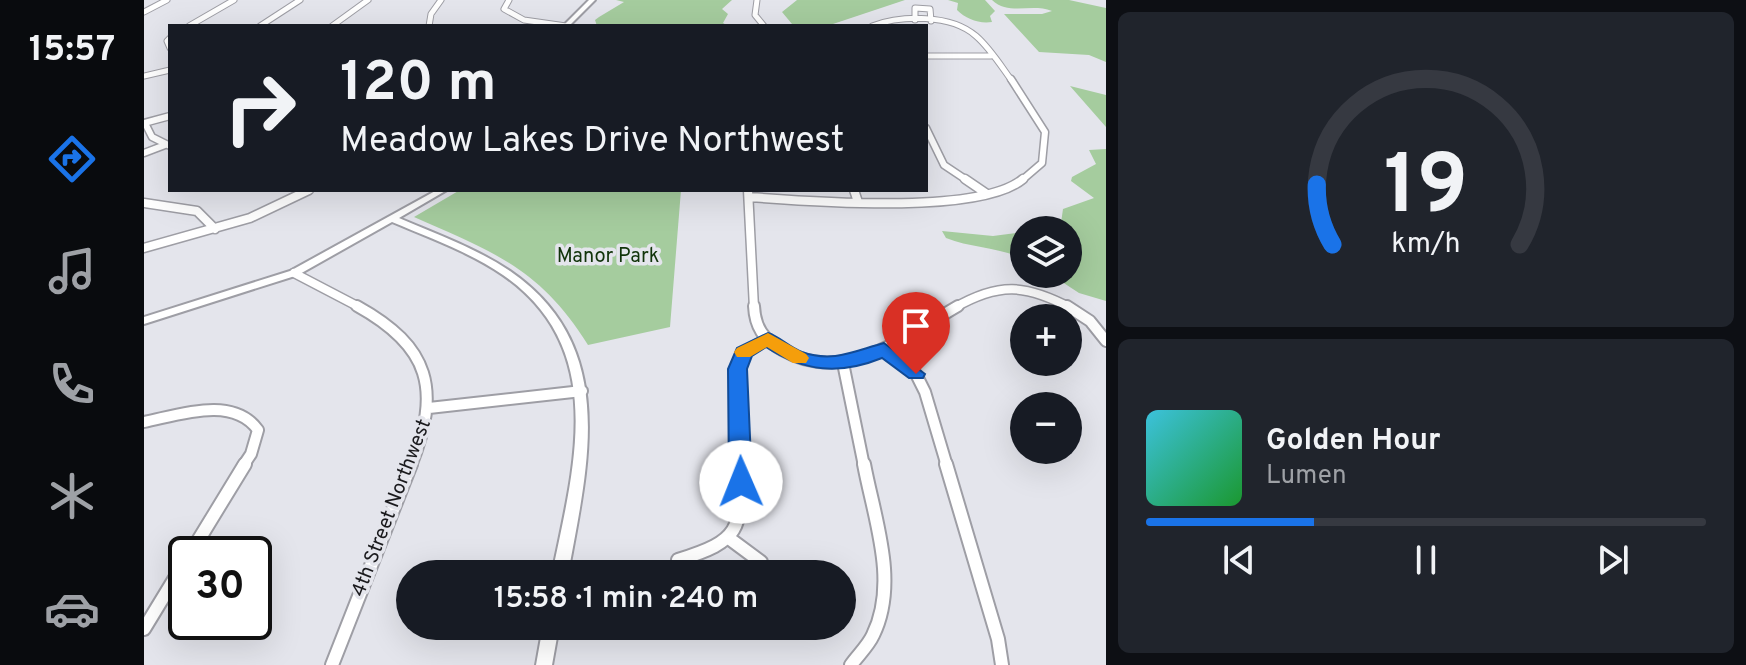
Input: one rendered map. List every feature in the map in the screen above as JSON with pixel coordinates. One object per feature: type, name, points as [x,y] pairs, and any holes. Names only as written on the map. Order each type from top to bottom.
[{"type":"street","points":[[144,12],[167,0]]},
{"type":"street","points":[[192,24],[234,0]]},
{"type":"street","points":[[263,24],[300,0]]},
{"type":"street","points":[[335,24],[368,0]]},
{"type":"street","points":[[429,24],[431,14],[441,0]]},
{"type":"street","points":[[509,0],[504,9],[512,16],[555,24]]},
{"type":"street","points":[[568,24],[592,0]]},
{"type":"street","points":[[757,0],[755,15],[762,24]]},
{"type":"street","points":[[915,20],[915,8],[923,6],[930,9],[931,21]]},
{"type":"street","points":[[878,24],[886,21],[931,21],[969,31],[1041,125],[1047,147],[1042,163],[1027,178],[987,194],[942,204],[858,202],[748,193],[755,321],[768,339],[804,360],[843,363],[884,350],[980,293],[998,289],[1035,293],[1070,307],[1096,325],[1106,341]]},
{"type":"street","points":[[928,56],[991,56]]},
{"type":"street","points":[[144,76],[168,70]]},
{"type":"street","points":[[167,145],[152,137],[144,123],[168,117]]},
{"type":"street","points":[[928,132],[944,165],[987,194]]},
{"type":"street","points":[[144,153],[167,145]]},
{"type":"street","points":[[144,248],[265,213],[305,192]]},
{"type":"street","points":[[144,321],[294,273],[440,192]]},
{"type":"street","points":[[855,192],[858,202]]},
{"type":"street","points":[[144,203],[197,211],[215,229]]},
{"type":"street","points":[[393,219],[484,260],[529,291],[558,326],[578,370],[582,391],[582,455],[563,560]]},
{"type":"street","name":"4th Street Northwest","points":[[294,273],[404,336],[413,347],[426,376],[429,408],[425,430],[332,665]]},
{"type":"street","points":[[678,560],[715,548],[730,539],[741,511],[739,360],[743,353],[768,339]]},
{"type":"street","points":[[884,350],[916,374],[925,392],[998,639],[1002,665]]},
{"type":"street","points":[[843,363],[885,570],[881,614],[872,637],[851,665]]},
{"type":"street","points":[[429,408],[582,391]]},
{"type":"street","points":[[144,422],[231,410],[248,416],[258,430],[251,454],[201,536]]},
{"type":"street","points":[[730,539],[758,560]]},
{"type":"street","points":[[144,629],[168,590]]},
{"type":"street","points":[[544,665],[548,640]]},
{"type":"green space","points":[[616,0],[732,0],[722,9],[728,14],[725,24],[596,24],[595,20],[624,2]]},
{"type":"green space","points":[[797,0],[905,0],[833,24],[792,24],[782,12]]},
{"type":"green space","points":[[948,0],[985,0],[995,11],[990,16],[992,22],[969,18],[957,10],[958,3]]},
{"type":"green space","points":[[992,0],[1069,0],[1106,8],[1106,62],[1089,55],[1039,52],[1004,14],[1052,11],[1006,7]]},
{"type":"green space","points":[[1070,86],[1106,95],[1106,127]]},
{"type":"green space","points":[[1106,149],[1106,301],[1071,288],[1082,288],[1082,216],[1062,216],[1063,209],[1094,198],[1071,181],[1072,177],[1096,164],[1089,150]]},
{"type":"green space","name":"Manor Park","points":[[457,192],[681,192],[670,327],[588,345],[552,297],[513,265],[414,217]]},
{"type":"green space","points":[[942,231],[993,236],[1010,234],[1010,254],[955,241],[946,238]]},
{"type":"slow traffic","points":[[744,352],[768,339],[799,358]]},
{"type":"route","points":[[741,482],[739,360],[743,353],[758,343],[768,339],[793,356],[825,364],[854,362],[884,350],[916,374]]}]
